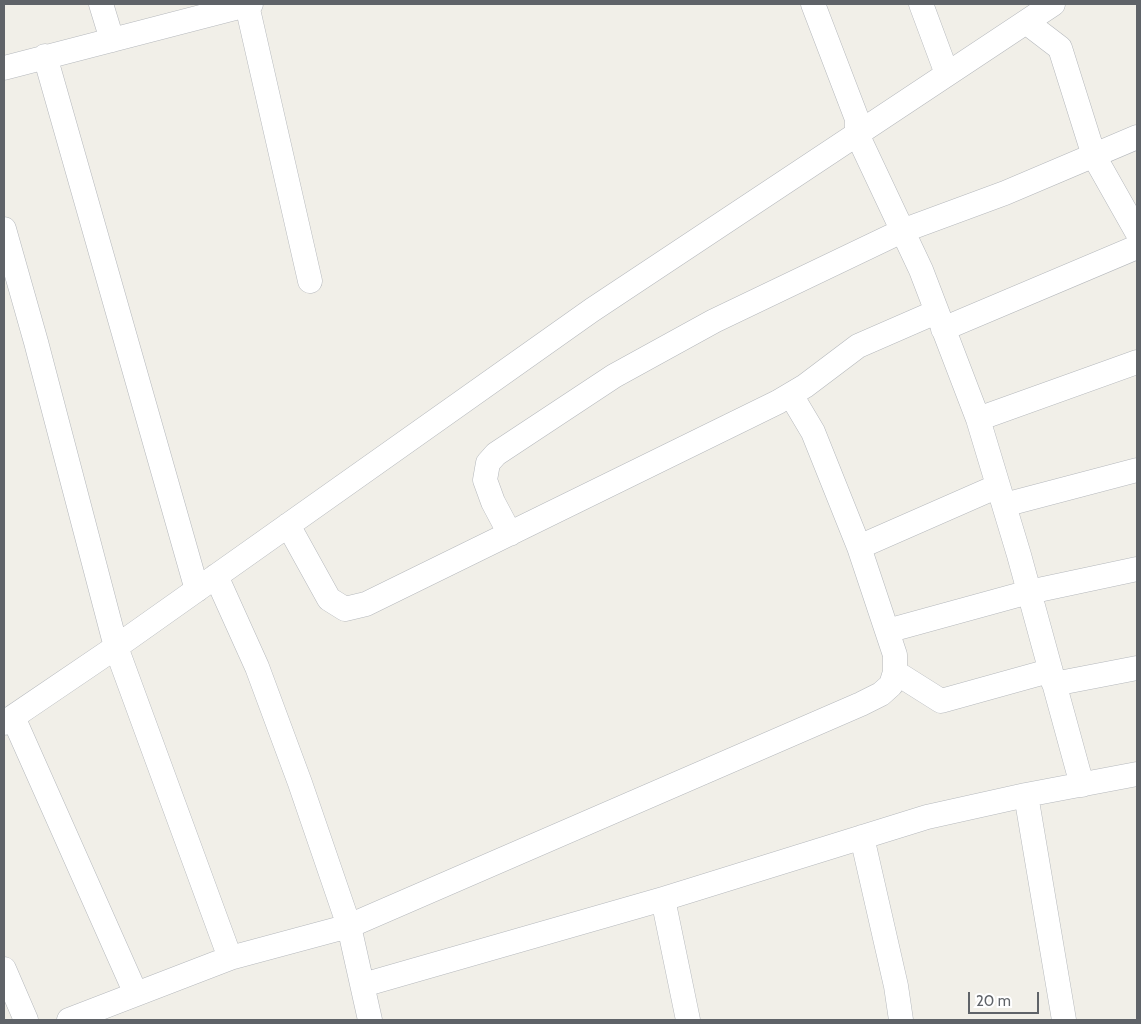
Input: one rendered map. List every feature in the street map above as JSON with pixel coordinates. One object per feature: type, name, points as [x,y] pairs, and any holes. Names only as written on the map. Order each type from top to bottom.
[{"type":"street","points":[[101,4],[112,40]]},
{"type":"street","points":[[813,4],[857,119],[857,134],[902,231],[940,320],[978,419],[1029,592],[1082,785]]},
{"type":"street","points":[[921,4],[947,74]]},
{"type":"street","points":[[136,994],[9,720],[116,647],[592,310],[1053,4]]},
{"type":"street","points":[[4,68],[239,5],[310,281]]},
{"type":"street","points":[[1026,22],[1060,48],[1094,156],[1137,232]]},
{"type":"street","points":[[45,56],[197,590]]},
{"type":"street","points":[[510,534],[493,502],[485,480],[488,463],[496,454],[614,376],[714,321],[902,231],[1005,194],[1137,137]]},
{"type":"street","points":[[4,229],[36,342],[116,647],[230,958]]},
{"type":"street","points":[[288,525],[328,599],[345,609],[366,604],[791,395],[858,346],[940,320],[1137,247]]},
{"type":"street","points":[[978,419],[1137,362]]},
{"type":"street","points":[[69,1020],[230,958],[349,926],[881,694],[890,685],[896,672],[895,655],[859,547],[813,432],[791,395]]},
{"type":"street","points":[[859,547],[1001,495],[1137,470]]},
{"type":"street","points":[[887,631],[1029,592],[1137,569]]},
{"type":"street","points":[[216,576],[257,667],[300,783],[349,926],[370,1020]]},
{"type":"street","points":[[1054,684],[1137,668]]},
{"type":"street","points":[[896,672],[941,701],[1049,671],[1054,684]]},
{"type":"street","points":[[363,985],[663,899],[927,817],[1026,795],[1137,774]]},
{"type":"street","points":[[1026,795],[1064,1020]]},
{"type":"street","points":[[862,837],[896,986],[901,1020]]},
{"type":"street","points":[[663,899],[688,1020]]},
{"type":"street","points":[[4,969],[26,1020]]}]
